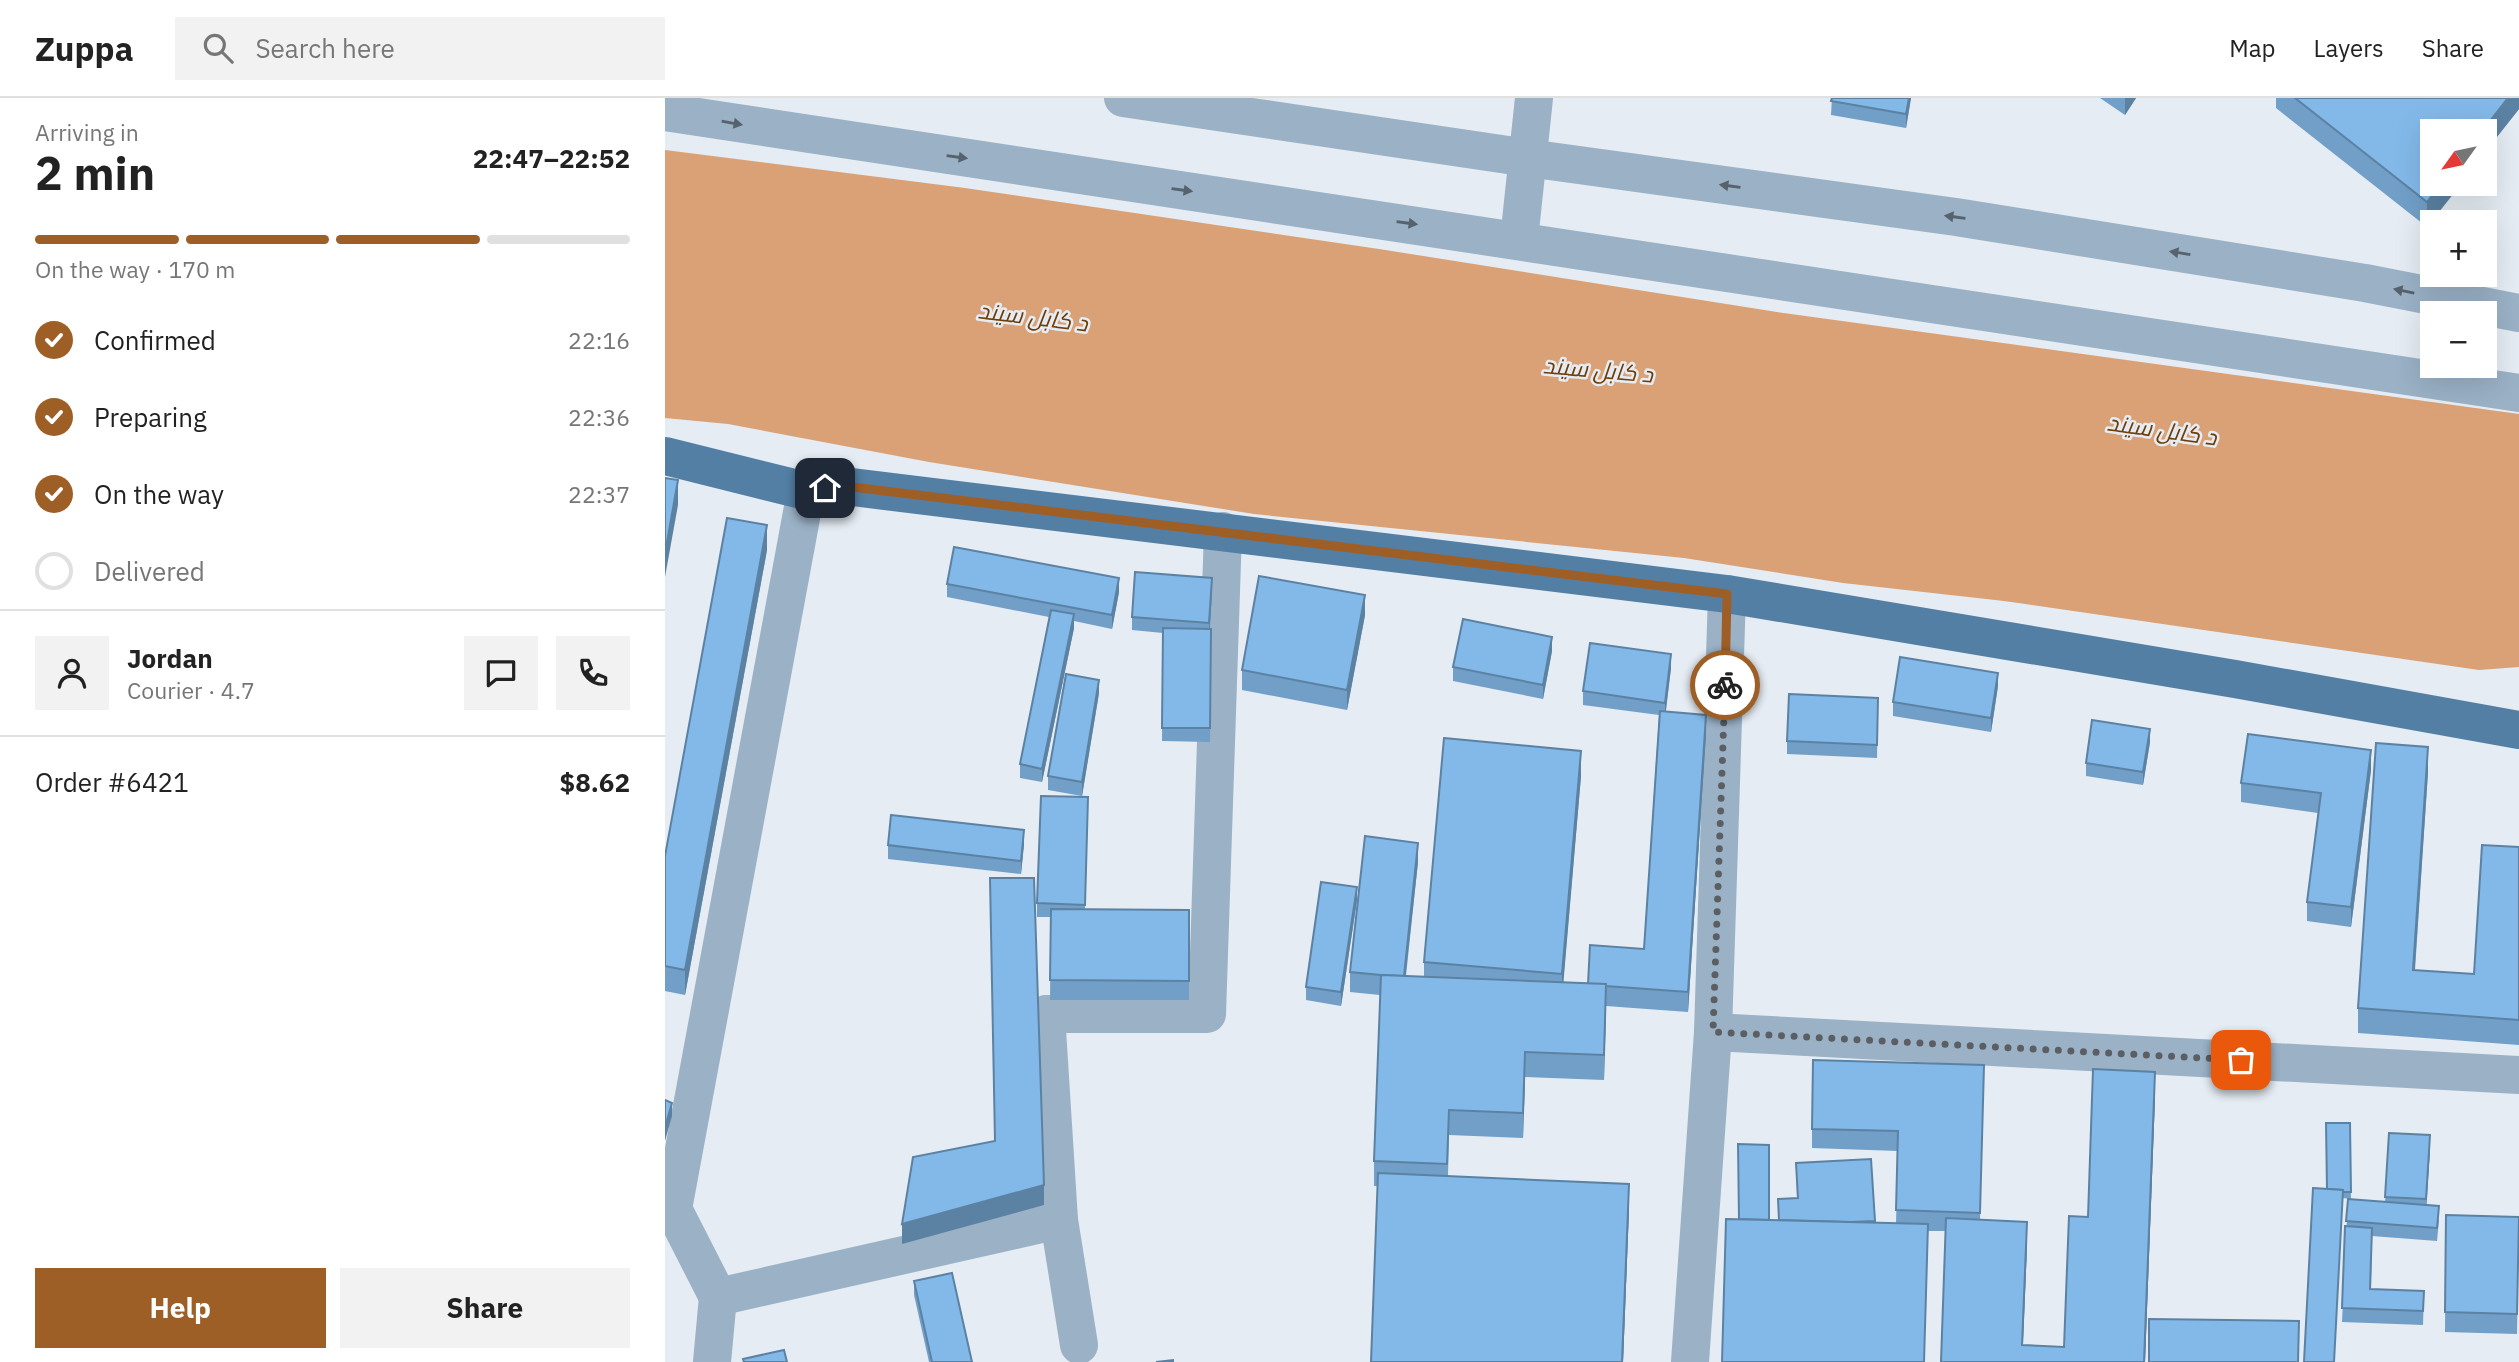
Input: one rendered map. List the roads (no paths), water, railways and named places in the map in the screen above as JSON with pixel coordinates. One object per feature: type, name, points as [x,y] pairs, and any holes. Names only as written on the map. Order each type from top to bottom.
[{"type":"main road","points":[[665,456],[807,491],[844,486],[1727,594],[2221,676],[2519,730]]},
{"type":"street","points":[[1123,98],[1528,159],[1956,217],[2365,283],[2519,313]]},
{"type":"street","points":[[1519,240],[1534,98]]},
{"type":"street","points":[[665,112],[2519,393]]},
{"type":"street","points":[[712,1362],[719,1297],[669,1208],[807,491]]},
{"type":"street","points":[[1079,1345],[1059,1220],[1046,1014],[1207,1014],[1223,531]]},
{"type":"street","points":[[1690,1362],[1713,1032],[1727,594]]},
{"type":"street","points":[[1713,1032],[2519,1074]]},
{"type":"street","points":[[719,1297],[1059,1220]]},
{"type":"water","name":"د کابل سيند","points":[[665,150],[965,188],[1379,249],[1777,312],[2519,414],[2519,667],[2479,670],[2004,601],[1843,583],[1684,558],[1254,514],[929,462],[728,424],[665,418]]}]
